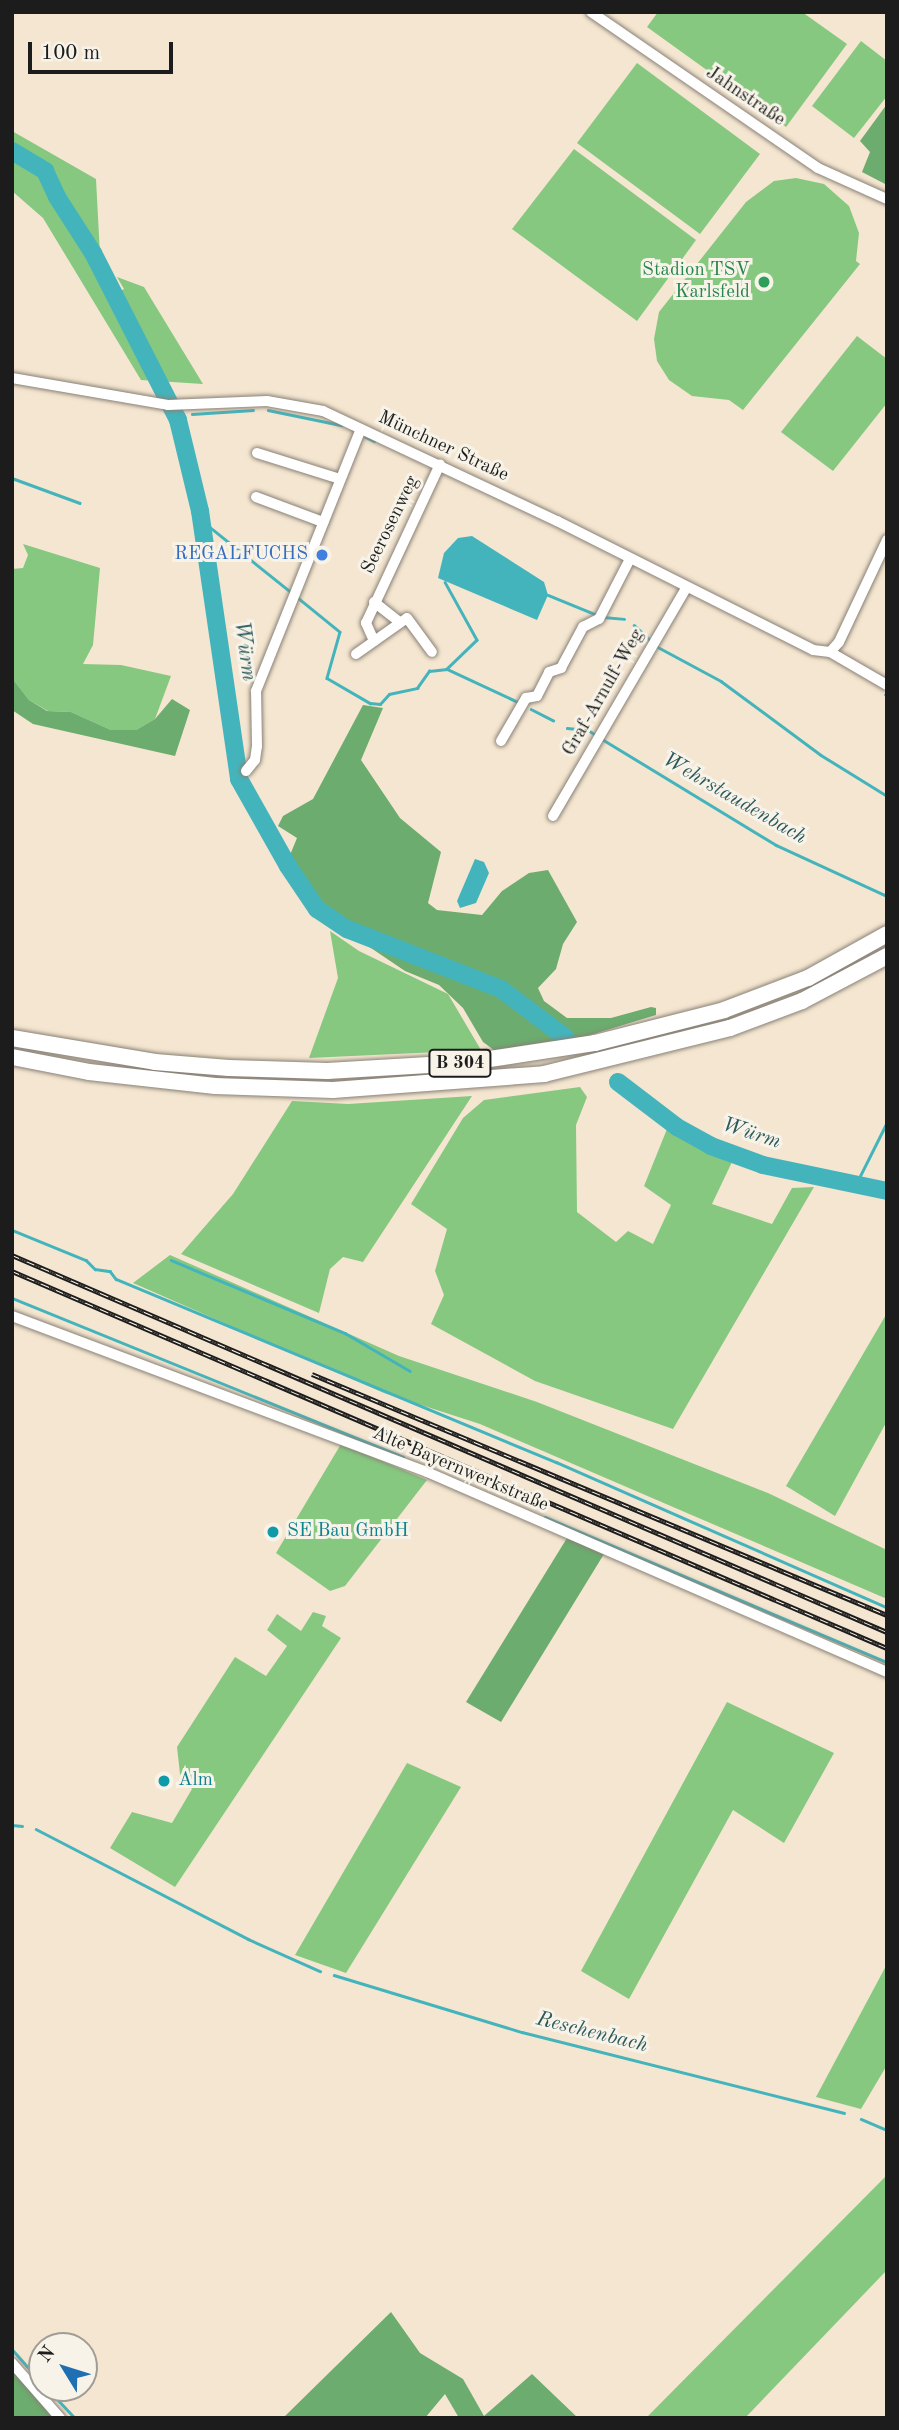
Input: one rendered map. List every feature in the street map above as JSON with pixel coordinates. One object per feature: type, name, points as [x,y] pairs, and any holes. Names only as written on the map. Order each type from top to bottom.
[{"type":"highway","name":"B 304","points":[[12,1038],[155,1062],[229,1068],[353,1070],[475,1062],[595,1043],[724,1010],[808,978],[887,934]]},
{"type":"highway","name":"B 304","points":[[12,1057],[89,1072],[241,1087],[333,1090],[544,1074],[730,1028],[802,1001],[887,956]]},
{"type":"street","name":"Jahnstraße","points":[[591,12],[818,168],[887,199]]},
{"type":"street","name":"Münchner Straße","points":[[12,378],[168,405],[279,402],[323,411],[440,464],[813,650],[831,652],[887,685]]},
{"type":"street","points":[[246,771],[255,760],[257,746],[256,691],[361,429]]},
{"type":"street","points":[[257,453],[340,479]]},
{"type":"street","name":"Seerosenweg","points":[[374,641],[366,623],[440,464]]},
{"type":"street","points":[[256,498],[323,522]]},
{"type":"street","points":[[831,652],[848,626],[887,540]]},
{"type":"street","points":[[501,741],[526,698],[537,696],[549,673],[561,668],[583,627],[601,616],[629,559]]},
{"type":"street","name":"Graf-Arnulf-Weg","points":[[553,816],[686,588]]},
{"type":"street","name":"Seerosenweg","points":[[374,602],[400,622],[407,618],[432,652]]},
{"type":"street","points":[[356,654],[400,622]]},
{"type":"street","name":"Alte Bayernwerkstraße","points":[[12,1316],[426,1472],[887,1672]]},
{"type":"street","points":[[12,2363],[60,2418]]},
{"type":"green space","points":[[658,12],[802,12],[847,44],[786,127],[647,27]]},
{"type":"green space","points":[[861,41],[887,61],[887,96],[854,138],[812,106]]},
{"type":"green space","points":[[637,63],[760,154],[700,234],[577,143]]},
{"type":"green space","points":[[887,104],[887,185],[862,172],[870,152],[860,141]]},
{"type":"green space","points":[[12,131],[96,179],[100,255],[120,291],[124,289],[117,277],[144,287],[203,384],[141,380],[43,218],[12,191]]},
{"type":"green space","points":[[574,149],[696,240],[637,321],[512,229]]},
{"type":"green space","name":"Stadion TSV Karlsfeld","points":[[796,178],[824,184],[849,206],[859,233],[856,261],[860,264],[743,410],[729,400],[692,396],[669,380],[657,361],[654,339],[659,312],[746,202],[774,181]]},
{"type":"green space","points":[[857,336],[887,359],[887,403],[833,471],[781,432]]},
{"type":"green space","points":[[23,544],[100,568],[93,645],[83,664],[121,665],[171,676],[155,719],[136,730],[111,730],[71,712],[48,711],[29,700],[12,678],[12,569],[23,568],[28,555]]},
{"type":"green space","points":[[12,678],[29,700],[47,711],[71,712],[111,730],[136,730],[155,719],[172,699],[190,710],[175,756],[33,724],[12,710]]},
{"type":"green space","points":[[363,705],[383,708],[361,760],[400,818],[441,852],[428,903],[437,910],[482,915],[502,891],[529,873],[548,870],[577,922],[563,944],[556,969],[538,988],[544,1001],[567,1018],[611,1018],[651,1007],[656,1008],[656,1015],[587,1036],[494,1050],[483,1042],[463,1008],[439,985],[405,971],[368,946],[312,892],[290,855],[297,838],[278,826],[283,816],[313,799]]},
{"type":"green space","points":[[330,931],[359,951],[448,994],[481,1050],[309,1058],[338,978]]},
{"type":"green space","points":[[580,1087],[587,1097],[576,1125],[577,1212],[616,1242],[628,1231],[653,1244],[671,1205],[644,1186],[667,1129],[732,1162],[712,1204],[772,1224],[792,1188],[814,1187],[673,1429],[535,1381],[431,1324],[444,1295],[435,1271],[447,1229],[411,1204],[463,1118],[484,1100]]},
{"type":"green space","points":[[472,1096],[363,1262],[343,1257],[330,1269],[319,1313],[181,1254],[233,1194],[292,1101],[348,1104]]},
{"type":"green space","points":[[170,1255],[399,1356],[537,1402],[768,1493],[887,1550],[887,1599],[480,1424],[384,1393],[133,1283]]},
{"type":"green space","points":[[887,1313],[887,1421],[835,1516],[786,1486]]},
{"type":"green space","points":[[341,1444],[427,1480],[345,1586],[330,1591],[276,1553]]},
{"type":"green space","points":[[567,1538],[604,1554],[501,1722],[466,1702]]},
{"type":"green space","points":[[313,1612],[326,1616],[322,1626],[341,1638],[175,1887],[110,1848],[132,1812],[172,1823],[192,1789],[180,1774],[177,1747],[235,1657],[266,1676],[287,1646],[267,1630],[277,1614],[301,1631]]},
{"type":"green space","points":[[727,1702],[834,1753],[784,1843],[733,1810],[629,1999],[581,1971]]},
{"type":"green space","points":[[407,1763],[461,1787],[346,1973],[295,1955]]},
{"type":"green space","points":[[887,1964],[887,2065],[861,2109],[816,2097]]},
{"type":"green space","points":[[887,2175],[887,2270],[745,2418],[646,2418]]},
{"type":"green space","points":[[391,2312],[420,2353],[463,2379],[484,2416],[532,2374],[578,2418],[459,2418],[445,2394],[425,2418],[283,2418]]},
{"type":"green space","points":[[12,2368],[28,2386],[28,2402],[42,2402],[56,2418],[12,2418]]},
{"type":"water","points":[[472,536],[544,582],[548,595],[537,620],[438,578],[444,553],[458,538]]},
{"type":"water","points":[[475,859],[484,862],[489,873],[476,903],[460,908],[457,901]]},
{"type":"waterway","name":"Würm","points":[[12,151],[45,171],[57,197],[93,253],[178,420],[200,511],[239,779],[288,866],[317,909],[347,929],[501,989],[566,1038]]},
{"type":"waterway","points":[[192,414],[253,410]]},
{"type":"waterway","points":[[268,410],[341,425]]},
{"type":"waterway","name":"Würm","points":[[174,412],[179,412]]},
{"type":"waterway","points":[[366,437],[374,441]]},
{"type":"waterway","points":[[12,478],[80,503]]},
{"type":"waterway","points":[[201,520],[292,593]]},
{"type":"waterway","points":[[445,582],[477,640],[447,669]]},
{"type":"waterway","points":[[548,595],[597,615]]},
{"type":"waterway","points":[[297,597],[340,632],[327,678],[370,703],[380,704],[389,694],[417,688],[429,671],[447,669],[518,702]]},
{"type":"waterway","points":[[603,617],[624,619]]},
{"type":"waterway","points":[[634,625],[651,641]]},
{"type":"waterway","points":[[656,646],[721,681],[821,755],[887,796]]},
{"type":"waterway","name":"Wehrstaudenbach","points":[[531,709],[553,720]]},
{"type":"waterway","name":"Wehrstaudenbach","points":[[567,728],[588,730],[596,735]]},
{"type":"waterway","name":"Wehrstaudenbach","points":[[602,739],[776,845],[887,896]]},
{"type":"waterway","name":"Würm","points":[[618,1082],[677,1127],[711,1146],[763,1165],[887,1191]]},
{"type":"waterway","points":[[857,1182],[887,1122]]},
{"type":"waterway","points":[[12,1230],[86,1260],[95,1269],[110,1271],[116,1279],[556,1462],[887,1607]]},
{"type":"waterway","points":[[171,1260],[345,1333],[410,1371]]},
{"type":"waterway","points":[[12,1298],[403,1457]]},
{"type":"waterway","points":[[545,1517],[887,1662]]},
{"type":"waterway","name":"Reschenbach","points":[[12,1825],[22,1826]]},
{"type":"waterway","name":"Reschenbach","points":[[36,1829],[248,1939],[320,1971]]},
{"type":"waterway","name":"Reschenbach","points":[[334,1975],[522,2032],[844,2113]]},
{"type":"waterway","name":"Reschenbach","points":[[861,2119],[887,2130]]},
{"type":"waterway","points":[[12,2349],[28,2367]]},
{"type":"waterway","points":[[60,2402],[75,2418]]},
{"type":"railway","points":[[12,1255],[887,1632]]},
{"type":"railway","points":[[12,1271],[887,1648]]},
{"type":"railway","points":[[312,1374],[887,1615]]},
{"type":"place","name":"Stadion TSV Karlsfeld","points":[[764,282]]},
{"type":"place","name":"REGALFUCHS","points":[[322,555]]},
{"type":"place","name":"SE Bau GmbH","points":[[273,1532]]},
{"type":"place","name":"Alm","points":[[164,1781]]}]
